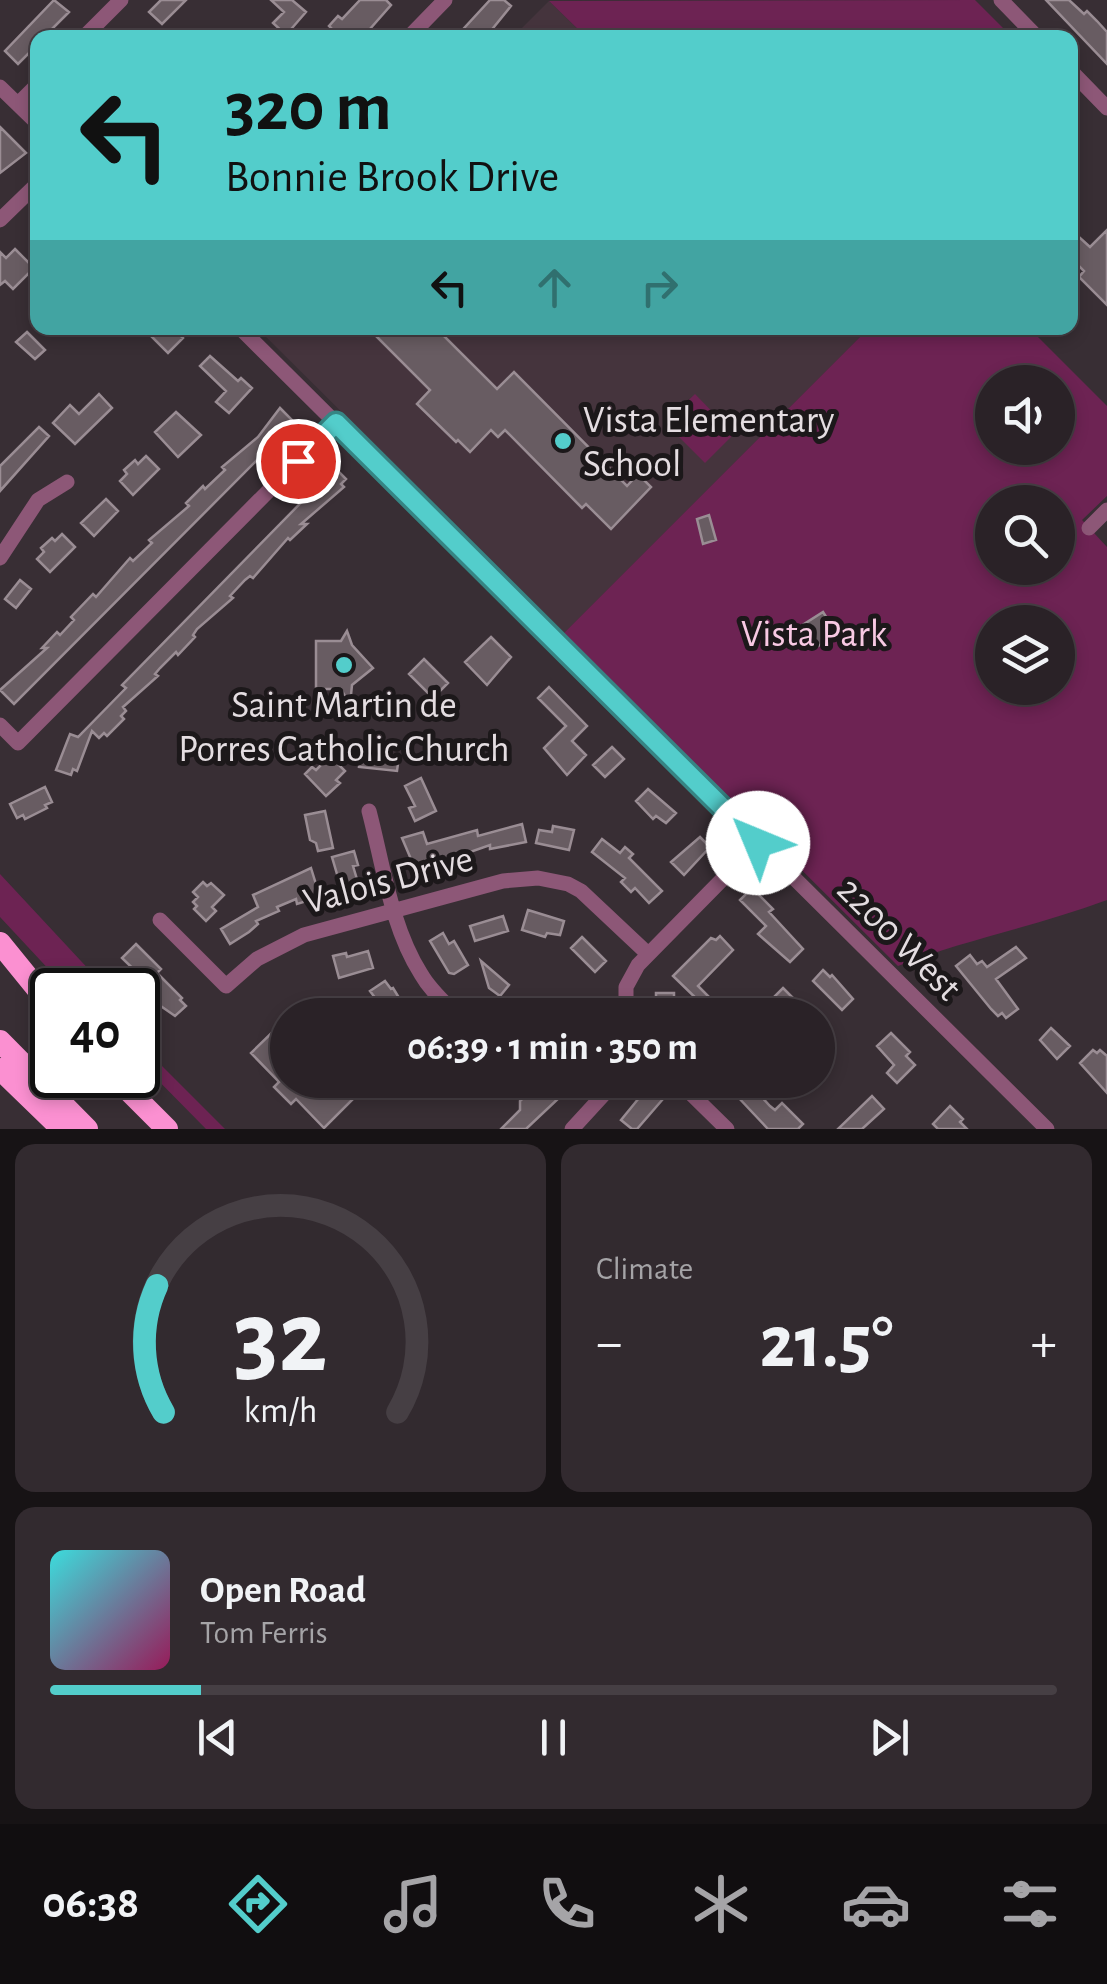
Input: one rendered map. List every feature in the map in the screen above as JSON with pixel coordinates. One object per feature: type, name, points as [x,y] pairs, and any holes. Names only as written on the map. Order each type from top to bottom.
[{"type":"highway","points":[[0,944],[30,980]]},
{"type":"highway","points":[[0,963],[30,993]]},
{"type":"highway","points":[[0,1041],[87,1129]]},
{"type":"highway","points":[[0,1069],[62,1129]]},
{"type":"highway","points":[[136,1098],[167,1129]]},
{"type":"street","points":[[91,30],[120,0]]},
{"type":"street","points":[[416,30],[446,0]]},
{"type":"street","points":[[1001,0],[1030,30]]},
{"type":"street","points":[[1078,78],[1107,108]]},
{"type":"street","points":[[0,86],[30,116]]},
{"type":"street","points":[[18,104],[30,92]]},
{"type":"street","points":[[0,220],[30,191]]},
{"type":"street","name":"2200 West","points":[[247,335],[1048,1129]]},
{"type":"street","points":[[0,725],[18,743],[336,423]]},
{"type":"street","points":[[0,558],[38,500],[67,482]]},
{"type":"street","points":[[1089,528],[1107,510]]},
{"type":"street","points":[[369,810],[395,910],[413,961],[441,998]]},
{"type":"street","points":[[624,998],[630,978],[648,954],[758,843]]},
{"type":"street","name":"Valois Drive","points":[[160,920],[226,986],[257,960],[304,935],[503,881],[538,878],[581,891],[648,954]]},
{"type":"street","points":[[575,1128],[601,1098]]},
{"type":"street","points":[[695,1098],[727,1129]]},
{"type":"shaded area","points":[[549,1],[579,30],[520,30]]},
{"type":"shaded area","name":"Vista Elementary School","points":[[264,335],[862,335],[564,633]]},
{"type":"green space","points":[[975,0],[1005,30],[579,30],[549,1]]},
{"type":"green space","name":"Vista Park","points":[[862,335],[1036,335],[1066,365],[975,365],[975,465],[1075,465],[1075,374],[1107,406],[1107,496],[1082,520],[1107,547],[1107,900],[898,966],[564,633]]},
{"type":"green space","points":[[695,394],[734,434],[705,463],[665,423]]},
{"type":"green space","points":[[0,874],[87,968],[48,968],[0,917]]},
{"type":"green space","points":[[160,1064],[225,1129],[206,1129],[160,1082]]},
{"type":"building","points":[[54,0],[69,12],[51,30],[30,30],[30,52],[18,64],[5,51]]},
{"type":"building","points":[[161,0],[186,0],[162,24],[149,12]]},
{"type":"building","points":[[271,0],[292,0],[306,12],[290,30],[281,30],[273,23],[284,12]]},
{"type":"building","points":[[360,0],[386,0],[391,5],[369,30],[333,30],[329,26],[338,16],[342,19]]},
{"type":"building","points":[[490,0],[504,0],[511,6],[492,30],[462,30]]},
{"type":"building","points":[[1046,0],[1069,0],[1097,21],[1107,32],[1107,64],[1078,30]]},
{"type":"building","points":[[0,127],[26,153],[0,173]]},
{"type":"building","points":[[1107,230],[1107,305],[1079,277],[1084,271],[1078,265],[1078,238],[1090,247]]},
{"type":"building","points":[[15,249],[30,264],[30,272],[13,289],[5,281],[0,285],[0,252],[6,258]]},
{"type":"building","points":[[27,332],[45,350],[35,359],[16,342]]},
{"type":"building","points":[[150,335],[183,338],[168,353]]},
{"type":"building","name":"Vista Elementary School","points":[[375,335],[443,335],[497,389],[514,372],[627,486],[638,474],[651,487],[611,529],[586,504],[582,508],[505,430],[498,437],[491,430],[470,452],[456,442],[417,404],[430,390]]},
{"type":"building","points":[[210,356],[252,388],[229,413],[216,402],[226,391],[200,366]]},
{"type":"building","points":[[99,394],[112,408],[75,444],[53,423],[70,405],[79,414]]},
{"type":"building","points":[[280,408],[293,421],[282,435],[14,704],[0,690],[47,648],[42,648],[57,632],[60,635],[93,594],[96,597],[130,558],[133,561],[152,543],[149,540],[189,506],[186,503],[203,486],[205,489],[225,470],[222,467],[258,437]]},
{"type":"building","points":[[176,412],[201,435],[178,457],[155,432]]},
{"type":"building","points":[[39,427],[49,436],[0,491],[0,466]]},
{"type":"building","points":[[146,456],[159,469],[133,495],[120,481],[127,474],[124,470]]},
{"type":"building","points":[[335,468],[346,479],[341,484],[344,487],[301,524],[307,524],[197,629],[195,637],[178,655],[176,652],[155,674],[158,676],[123,707],[124,719],[107,736],[104,733],[99,738],[92,731],[77,771],[73,769],[71,775],[56,770],[70,734],[78,737],[126,688],[122,685]]},
{"type":"building","points":[[106,499],[118,511],[94,536],[81,523]]},
{"type":"building","points":[[709,515],[716,540],[703,544],[697,519]]},
{"type":"building","points":[[62,534],[75,547],[50,572],[37,559],[44,552],[41,548]]},
{"type":"building","points":[[20,580],[31,589],[16,608],[5,599]]},
{"type":"building","points":[[823,612],[837,634],[815,648],[801,626]]},
{"type":"building","name":"Saint Martin de Porres Catholic Church","points":[[347,631],[352,645],[373,668],[352,685],[350,705],[341,689],[316,689],[316,641],[341,641]]},
{"type":"building","points":[[491,637],[511,657],[487,685],[465,662]]},
{"type":"building","points":[[424,659],[448,683],[433,698],[409,674]]},
{"type":"building","points":[[549,687],[587,726],[572,741],[586,755],[567,775],[544,748],[566,726],[538,698]]},
{"type":"building","points":[[376,744],[387,745],[387,754],[399,756],[397,771],[359,767],[361,748],[375,749]]},
{"type":"building","points":[[612,747],[624,759],[605,777],[593,765]]},
{"type":"building","points":[[330,756],[345,771],[336,780],[340,783],[326,796],[305,774],[312,767],[316,770]]},
{"type":"building","points":[[421,778],[436,811],[415,821],[409,808],[415,806],[405,786]]},
{"type":"building","points":[[45,787],[52,802],[45,805],[47,808],[25,819],[23,815],[17,818],[10,804]]},
{"type":"building","points":[[648,789],[676,813],[666,823],[656,816],[653,819],[636,801]]},
{"type":"building","points":[[325,811],[333,848],[318,851],[316,843],[310,840],[305,815]]},
{"type":"building","points":[[522,824],[526,842],[490,849],[490,845],[416,871],[402,838],[423,832],[427,844],[477,830],[478,836]]},
{"type":"building","points":[[553,826],[574,830],[569,850],[536,843],[539,830],[552,832]]},
{"type":"building","points":[[700,837],[710,847],[684,875],[671,862]]},
{"type":"building","points":[[602,839],[620,853],[625,847],[633,854],[629,858],[662,891],[649,903],[635,888],[631,892],[621,882],[625,878],[592,852]]},
{"type":"building","points":[[354,851],[358,865],[353,866],[359,886],[342,891],[332,857]]},
{"type":"building","points":[[311,868],[317,898],[297,904],[296,899],[277,907],[279,911],[256,921],[258,924],[249,932],[230,944],[221,929],[258,907],[253,895]]},
{"type":"building","points":[[203,882],[207,886],[211,883],[224,895],[212,907],[216,911],[206,921],[194,909],[197,906],[193,902],[198,897],[193,892]]},
{"type":"building","points":[[752,888],[803,949],[790,962],[758,934],[766,926],[740,900]]},
{"type":"building","points":[[528,910],[564,921],[560,935],[547,933],[545,937],[522,930]]},
{"type":"building","points":[[503,916],[508,931],[475,941],[470,926]]},
{"type":"building","points":[[443,933],[449,944],[454,941],[468,965],[454,974],[449,973],[430,941]]},
{"type":"building","points":[[720,936],[733,950],[698,986],[710,998],[696,998],[673,976],[711,938],[716,940]]},
{"type":"building","points":[[582,937],[606,961],[595,972],[571,948]]},
{"type":"building","points":[[136,944],[160,968],[132,968],[122,958]]},
{"type":"building","points":[[1016,947],[1026,958],[996,979],[1018,1009],[1006,1018],[991,1009],[956,966],[970,955],[977,964],[982,961],[987,967]]},
{"type":"building","points":[[368,951],[373,968],[339,978],[333,956]]},
{"type":"building","points":[[481,961],[509,985],[500,996],[489,988]]},
{"type":"building","points":[[823,970],[853,999],[842,1010],[835,998],[830,998],[813,981]]},
{"type":"building","points":[[160,976],[186,1006],[175,1016],[160,1006]]},
{"type":"building","points":[[385,981],[399,998],[375,998],[370,991]]},
{"type":"building","points":[[783,988],[793,998],[773,998]]},
{"type":"building","points":[[656,993],[674,993],[674,998],[656,998]]},
{"type":"building","points":[[1051,1028],[1070,1046],[1057,1059],[1040,1040]]},
{"type":"building","points":[[891,1033],[910,1052],[906,1056],[915,1065],[897,1083],[887,1073],[894,1065],[877,1046]]},
{"type":"building","points":[[270,1035],[270,1073],[251,1053]]},
{"type":"building","points":[[1093,1050],[1107,1056],[1107,1093],[1080,1063]]},
{"type":"building","points":[[872,1096],[884,1109],[862,1129],[838,1129]]},
{"type":"building","points":[[285,1098],[354,1098],[324,1128],[296,1099],[291,1104]]},
{"type":"building","points":[[559,1098],[526,1129],[501,1129],[520,1110],[520,1101]]},
{"type":"building","points":[[639,1098],[663,1099],[637,1129],[621,1120]]},
{"type":"building","points":[[739,1098],[763,1098],[775,1110],[782,1103],[803,1124],[798,1129],[768,1129]]},
{"type":"building","points":[[950,1106],[967,1129],[938,1129],[933,1124]]},
{"type":"place","name":"Vista Elementary School","points":[[563,441]]},
{"type":"place","name":"Saint Martin de Porres Catholic Church","points":[[344,665]]},
{"type":"route","points":[[298,461],[336,423],[758,843]]}]
